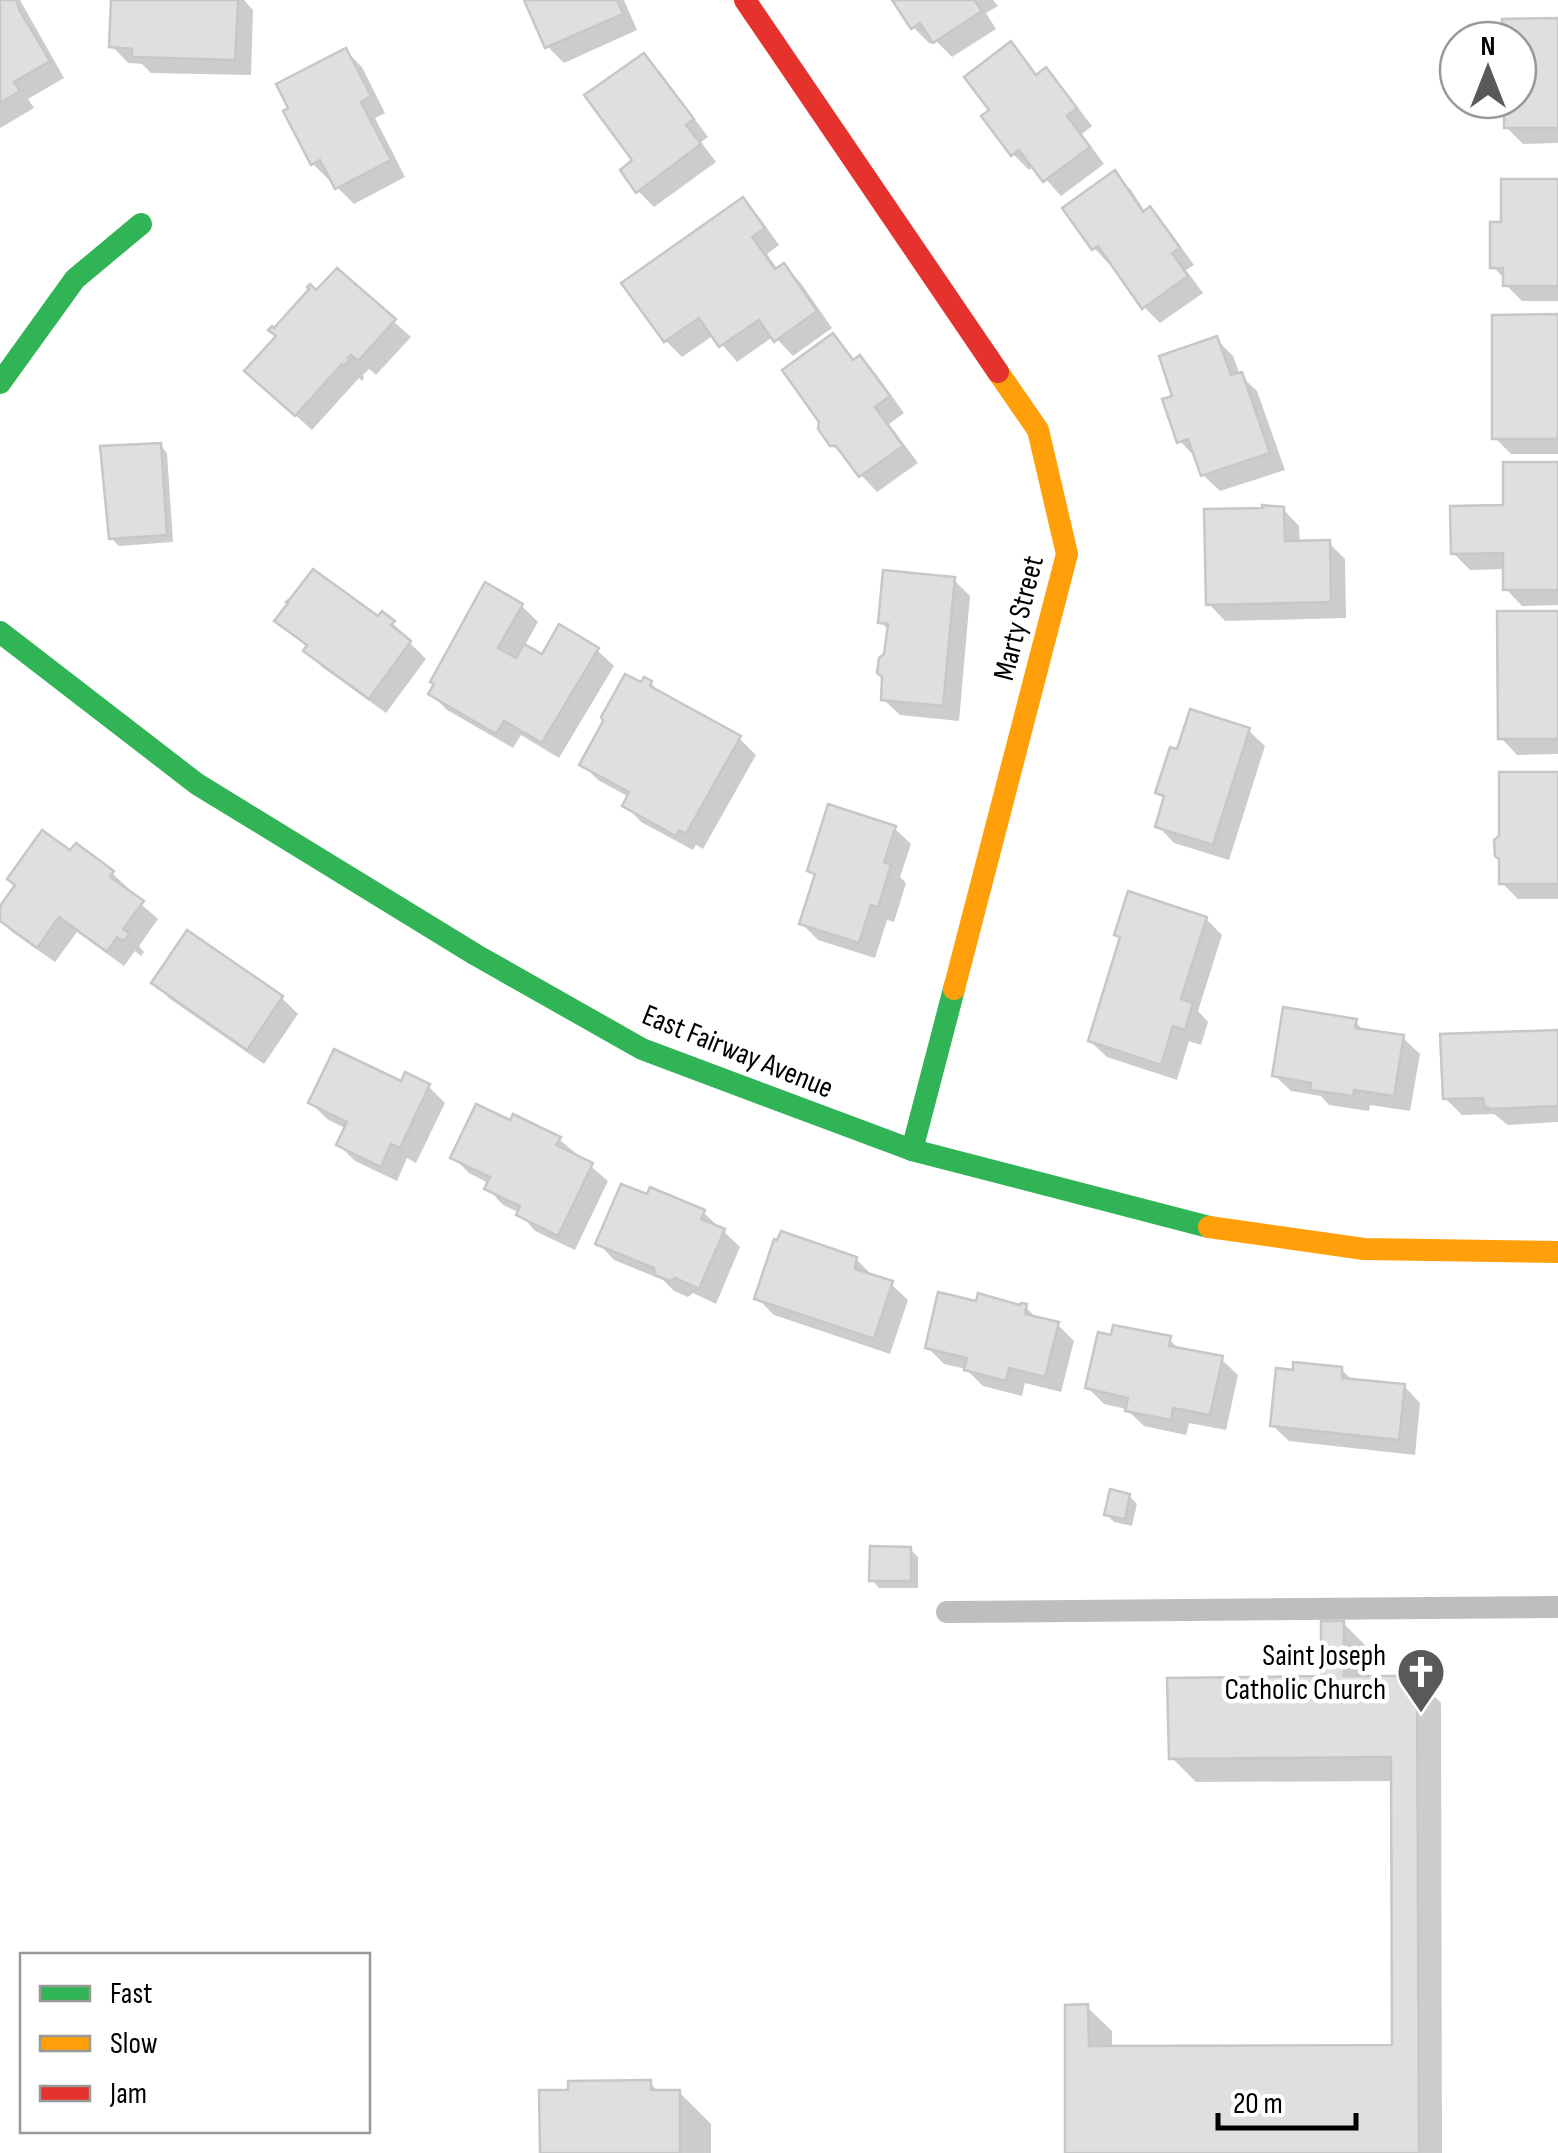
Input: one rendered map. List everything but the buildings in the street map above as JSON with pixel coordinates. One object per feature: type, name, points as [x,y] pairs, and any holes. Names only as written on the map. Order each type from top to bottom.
[{"type":"street","name":"Marty Street","points":[[745,0],[1038,430],[1068,554],[912,1150]]},
{"type":"street","points":[[0,384],[75,279],[141,224]]},
{"type":"street","name":"East Fairway Avenue","points":[[0,632],[197,784],[509,974],[642,1049],[912,1150],[1204,1226],[1364,1249],[1558,1252]]},
{"type":"lane","points":[[947,1612],[1558,1607]]},
{"type":"traffic: fast","points":[[0,383],[75,279],[141,224]]},
{"type":"traffic: fast","points":[[0,632],[197,784],[476,955],[642,1049],[912,1150],[1209,1227]]},
{"type":"traffic: fast","points":[[912,1150],[954,989]]},
{"type":"traffic: slow","points":[[954,989],[1067,554],[1038,430],[998,372]]},
{"type":"traffic: slow","points":[[1209,1227],[1364,1249],[1558,1252]]},
{"type":"traffic: jam","points":[[745,0],[998,372]]},
{"type":"place","name":"Saint Joseph Catholic Church","points":[[1421,1714]]}]
